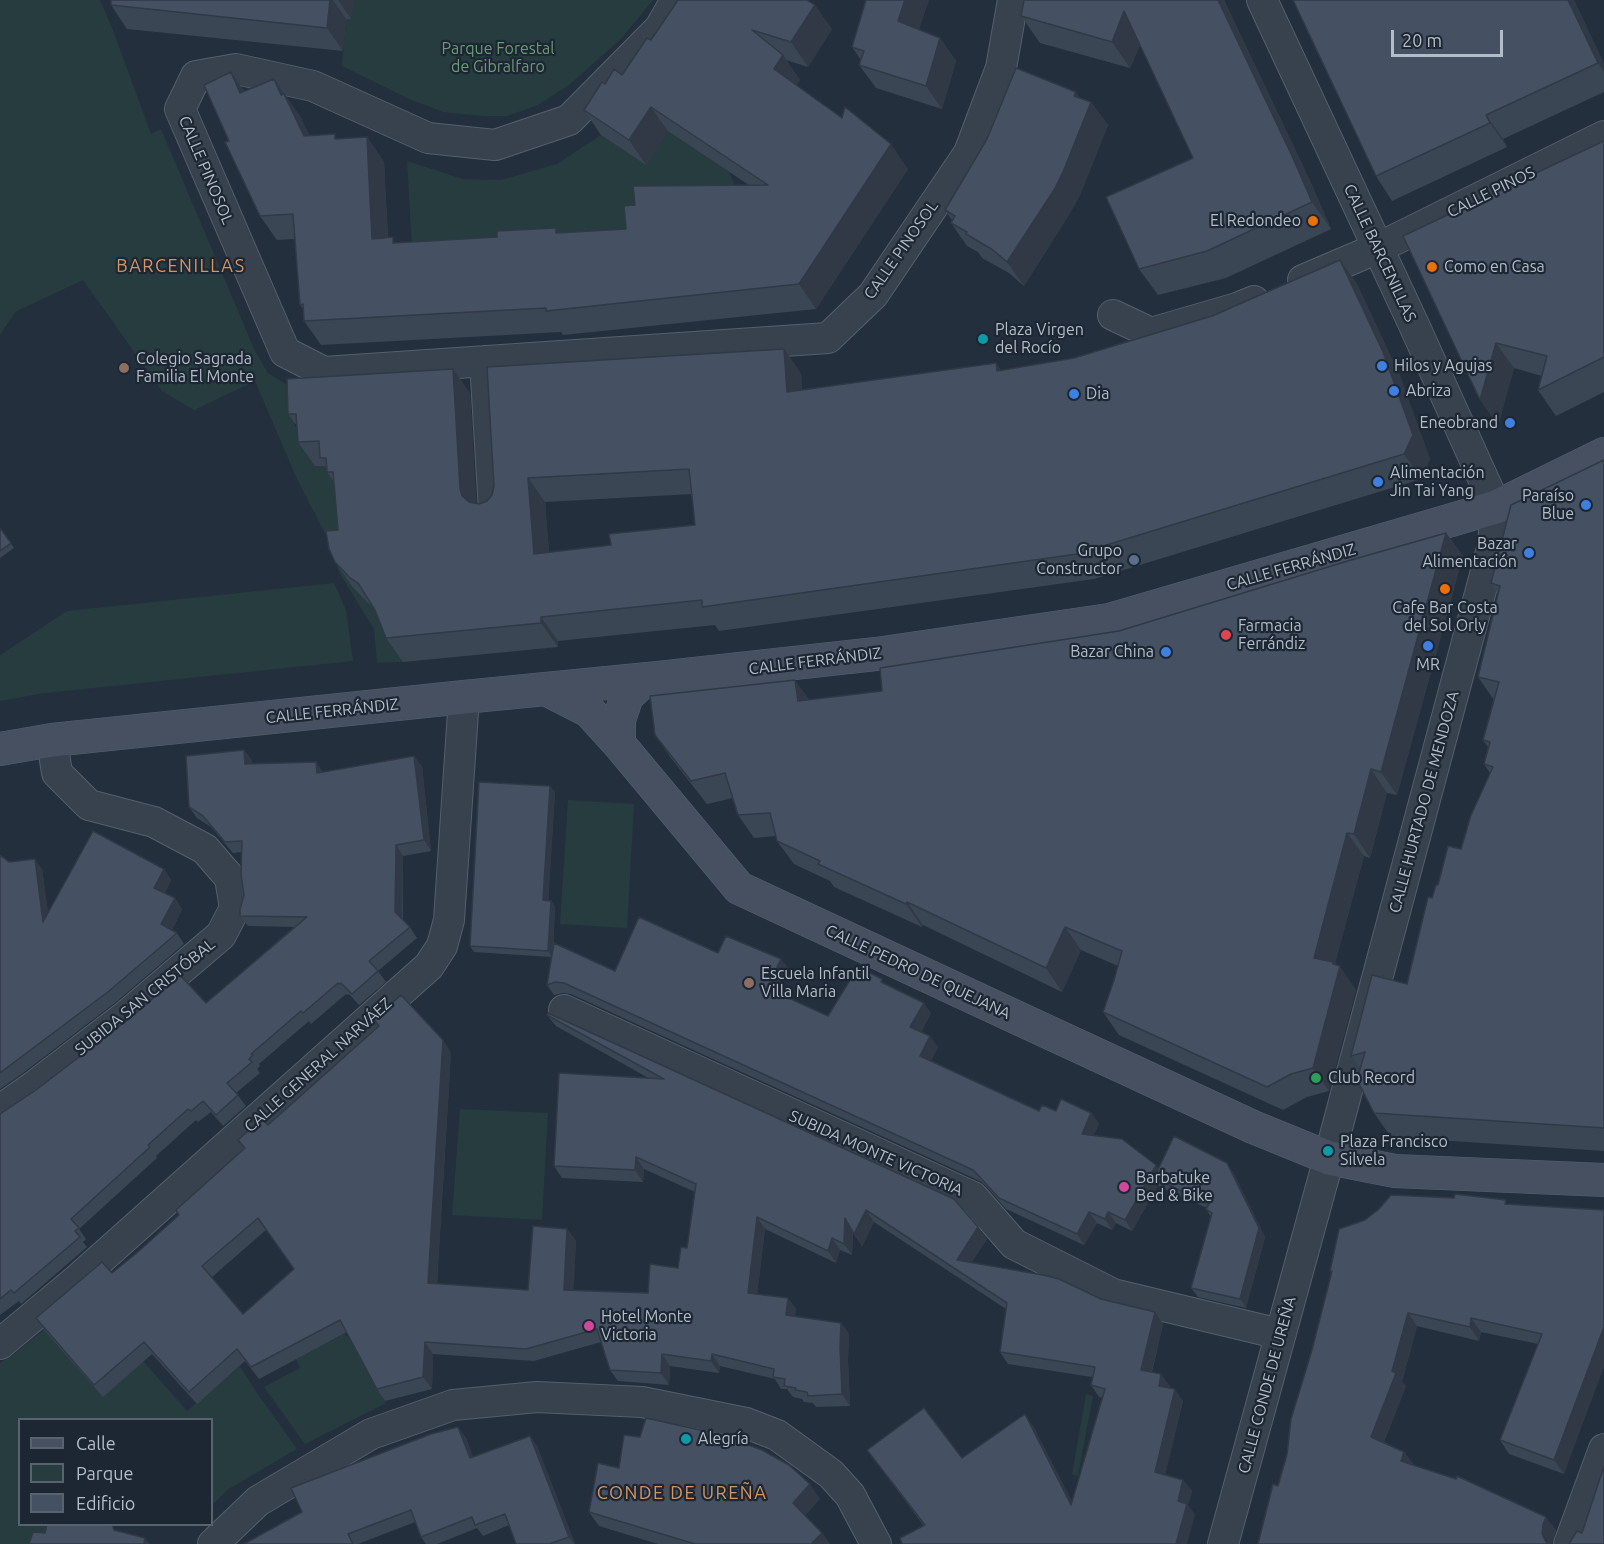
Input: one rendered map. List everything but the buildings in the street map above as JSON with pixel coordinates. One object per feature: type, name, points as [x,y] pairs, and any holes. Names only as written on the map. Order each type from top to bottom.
[{"type":"main road","name":"CALLE FERRÁNDIZ","points":[[0,748],[52,740],[876,654],[1109,620],[1496,507],[1604,454]]},
{"type":"main road","points":[[619,744],[619,720],[627,696],[646,679]]},
{"type":"main road","name":"CALLE PEDRO DE QUEJANA","points":[[546,689],[589,711],[739,888],[1268,1134],[1329,1158]]},
{"type":"main road","points":[[1329,1158],[1395,1171],[1604,1180]]},
{"type":"street","name":"CALLE PINOSOL","points":[[676,0],[660,28],[569,120],[495,144],[428,138],[313,86],[236,69],[196,76],[180,109],[285,352],[324,372],[828,338],[873,295],[969,153],[1001,68],[1012,0]]},
{"type":"street","name":"CALLE BARCENILLAS","points":[[1262,0],[1496,507]]},
{"type":"street","name":"CALLE PINOS","points":[[1113,315],[1151,333],[1237,308],[1378,248],[1604,136]]},
{"type":"street","points":[[485,361],[494,511]]},
{"type":"street","name":"CALLE HURTADO DE MENDOZA","points":[[1329,1158],[1492,545],[1496,507]]},
{"type":"street","name":"CALLE GENERAL NARVÁEZ","points":[[0,1344],[78,1279],[429,966],[442,946],[449,920],[464,697]]},
{"type":"street","name":"SUBIDA SAN CRISTÓBAL","points":[[0,1110],[33,1088],[127,1015],[221,935],[235,908],[230,878],[205,849],[154,822],[89,805],[57,773],[52,740]]},
{"type":"street","name":"SUBIDA MONTE VICTORIA","points":[[564,1010],[973,1197],[1014,1244],[1113,1294],[1280,1334]]},
{"type":"street","name":"CALLE CONDE DE UREÑA","points":[[1223,1544],[1329,1158]]},
{"type":"street","points":[[213,1544],[258,1501],[371,1434],[453,1405],[537,1397],[642,1402],[746,1423],[777,1435],[831,1474],[850,1495],[876,1544]]},
{"type":"street","points":[[1569,1544],[1604,1449]]},
{"type":"green space","points":[[0,0],[100,0],[151,134],[161,129],[255,351],[268,373],[292,388],[295,427],[305,427],[336,465],[375,607],[403,662],[377,663],[374,629],[340,574],[328,539],[297,479],[255,381],[194,410],[162,391],[83,280],[15,312],[0,335]]},
{"type":"green space","name":"Parque Forestal de Gibralfaro","points":[[354,0],[653,0],[621,39],[569,85],[538,105],[507,116],[483,116],[443,112],[409,99],[342,66],[346,19],[351,19]]},
{"type":"green space","points":[[672,125],[729,172],[738,192],[652,230],[412,247],[407,161],[463,179],[501,180],[557,164],[601,135],[639,160],[655,151]]},
{"type":"green space","points":[[334,583],[346,610],[353,661],[45,693],[0,701],[0,655],[67,611]]},
{"type":"green space","points":[[568,800],[634,804],[627,928],[560,924]]},
{"type":"green space","points":[[460,1109],[548,1113],[542,1220],[452,1215]]},
{"type":"green space","points":[[44,1330],[103,1396],[143,1361],[187,1411],[240,1366],[297,1449],[227,1490],[213,1504],[213,1418],[18,1418],[18,1526],[65,1526],[44,1544],[0,1544],[0,1363]]},
{"type":"green space","points":[[344,1334],[350,1338],[386,1403],[305,1444],[264,1387],[300,1368],[296,1359]]},
{"type":"green space","points":[[1086,1394],[1093,1396],[1078,1476],[1072,1474]]},
{"type":"place","name":"El Redondeo","points":[[1313,221]]},
{"type":"place","name":"Como en Casa","points":[[1432,267]]},
{"type":"place","name":"Plaza Virgen del Rocío","points":[[983,339]]},
{"type":"place","name":"Hilos y Agujas","points":[[1382,366]]},
{"type":"place","name":"Colegio Sagrada Familia El Monte","points":[[124,368]]},
{"type":"place","name":"Abriza","points":[[1394,391]]},
{"type":"place","name":"Dia","points":[[1074,394]]},
{"type":"place","name":"Eneobrand","points":[[1510,423]]},
{"type":"place","name":"Alimentación Jin Tai Yang","points":[[1378,482]]},
{"type":"place","name":"Paraíso Blue","points":[[1586,505]]},
{"type":"place","name":"Bazar Alimentación","points":[[1529,553]]},
{"type":"place","name":"Grupo Constructor","points":[[1134,560]]},
{"type":"place","name":"Cafe Bar Costa del Sol Orly","points":[[1445,589]]},
{"type":"place","name":"Farmacia Ferrándiz","points":[[1226,635]]},
{"type":"place","name":"MR","points":[[1428,646]]},
{"type":"place","name":"Bazar China","points":[[1166,652]]},
{"type":"place","name":"Escuela Infantil Villa Maria","points":[[749,983]]},
{"type":"place","name":"Club Record","points":[[1316,1078]]},
{"type":"place","name":"Plaza Francisco Silvela","points":[[1328,1151]]},
{"type":"place","name":"Barbatuke Bed & Bike","points":[[1124,1187]]},
{"type":"place","name":"Hotel Monte Victoria","points":[[589,1326]]},
{"type":"place","name":"Alegría","points":[[686,1439]]},
{"type":"district","name":"BARCENILLAS","points":[[181,266]]},
{"type":"district","name":"CONDE DE UREÑA","points":[[682,1493]]}]
